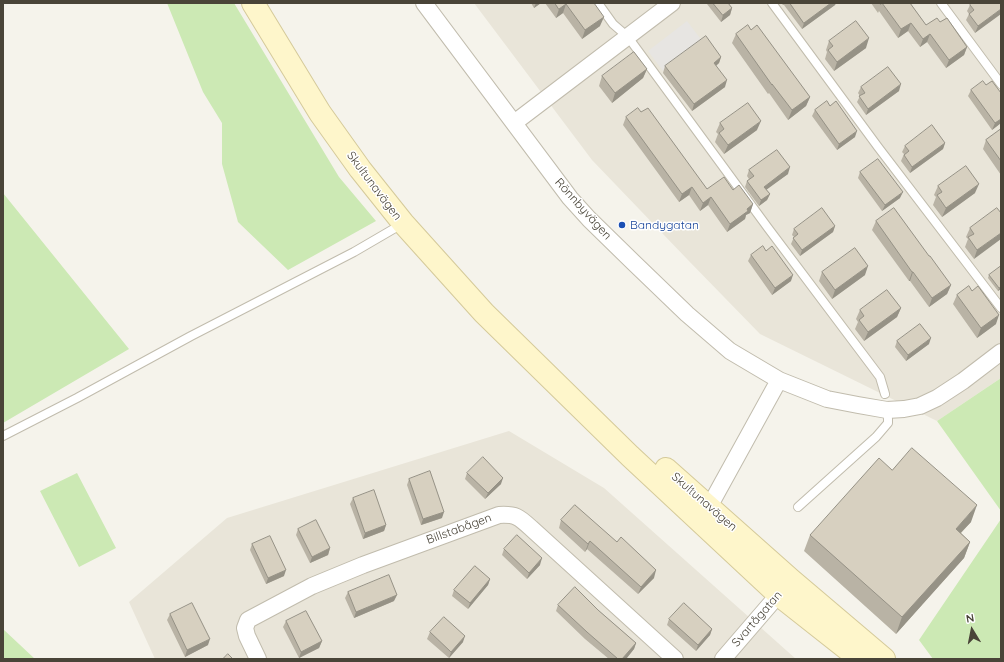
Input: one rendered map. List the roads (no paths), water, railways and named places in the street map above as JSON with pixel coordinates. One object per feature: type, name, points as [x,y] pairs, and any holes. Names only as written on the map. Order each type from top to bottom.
[{"type":"main road","name":"Skultunavägen","points":[[253,3],[320,113],[360,168],[403,223],[484,313],[625,450],[704,514],[785,587],[860,659]]},
{"type":"main road","name":"Skultunavägen","points":[[785,587],[884,659]]},
{"type":"street","name":"Rönnbyvägen","points":[[424,3],[570,198],[633,262],[730,351],[779,380],[827,399],[858,406],[887,410],[904,410],[920,406],[937,398],[963,382],[1001,352]]},
{"type":"street","points":[[514,122],[672,3]]},
{"type":"street","points":[[704,514],[779,380]]},
{"type":"street","name":"Billstabågen","points":[[258,659],[247,636],[245,628],[248,620],[312,586],[363,565],[499,515],[509,514],[519,518],[531,528],[675,659]]},
{"type":"street","name":"Svartågatan","points":[[723,659],[785,587]]},
{"type":"lane","points":[[598,3],[613,24],[628,37],[768,228],[880,377],[885,394]]},
{"type":"lane","points":[[772,3],[878,147],[1001,308]]},
{"type":"lane","points":[[941,3],[1001,84]]},
{"type":"lane","points":[[3,436],[77,398],[191,336],[354,252],[403,223]]},
{"type":"lane","points":[[798,508],[876,437],[888,422],[887,410]]},
{"type":"place","name":"Bandygatan","points":[[622,225]]}]
